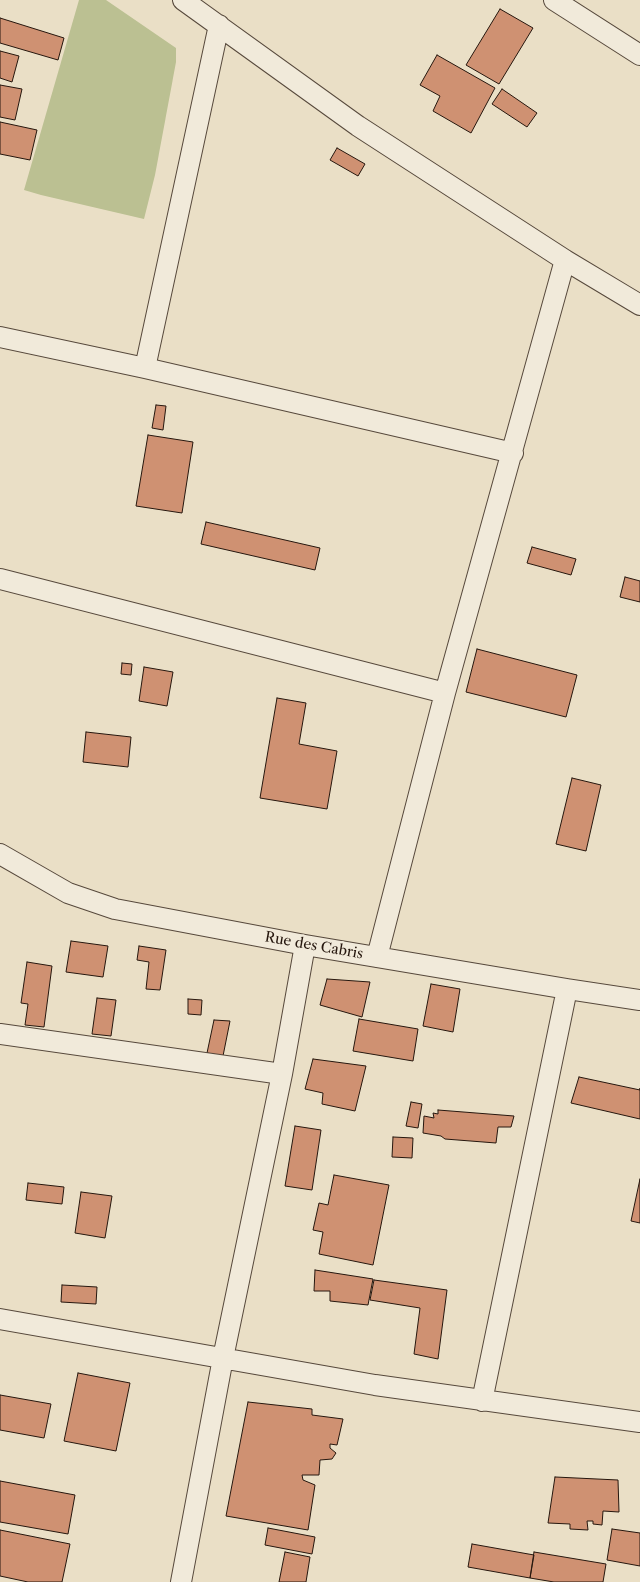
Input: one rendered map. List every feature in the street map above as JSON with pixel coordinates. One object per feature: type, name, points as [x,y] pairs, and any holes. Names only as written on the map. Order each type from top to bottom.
[{"type":"street","points":[[183,0],[358,126],[565,260],[640,305]]},
{"type":"street","points":[[554,0],[640,55]]},
{"type":"street","points":[[145,368],[219,25]]},
{"type":"street","points":[[377,957],[445,693],[565,260]]},
{"type":"street","points":[[0,337],[145,368],[513,453]]},
{"type":"street","points":[[0,579],[445,693]]},
{"type":"street","name":"Rue des Cabris","points":[[0,854],[68,893],[115,909],[305,945],[640,1000]]},
{"type":"street","points":[[181,1582],[222,1358],[282,1074],[305,945]]},
{"type":"street","points":[[482,1401],[567,989]]},
{"type":"street","points":[[0,1034],[282,1074]]},
{"type":"street","points":[[0,1319],[375,1385],[640,1422]]},
{"type":"green space","points":[[79,0],[106,0],[176,48],[176,62],[155,175],[144,219],[24,190]]},
{"type":"building","points":[[500,9],[533,28],[499,84],[466,65]]},
{"type":"building","points":[[0,18],[64,38],[58,60],[0,43]]},
{"type":"building","points":[[0,51],[19,56],[12,82],[0,78]]},
{"type":"building","points":[[437,55],[495,88],[471,133],[433,111],[440,96],[420,85]]},
{"type":"building","points":[[0,85],[22,89],[15,120],[0,117]]},
{"type":"building","points":[[502,89],[537,113],[527,127],[492,104]]},
{"type":"building","points":[[0,122],[37,130],[30,160],[0,154]]},
{"type":"building","points":[[337,148],[365,164],[358,176],[330,160]]},
{"type":"building","points":[[156,405],[166,406],[163,430],[152,428]]},
{"type":"building","points":[[148,435],[193,442],[182,513],[136,506]]},
{"type":"building","points":[[206,522],[320,548],[315,570],[201,544]]},
{"type":"building","points":[[532,547],[576,559],[571,575],[527,563]]},
{"type":"building","points":[[625,577],[640,581],[640,602],[620,597]]},
{"type":"building","points":[[477,649],[577,675],[566,717],[466,692]]},
{"type":"building","points":[[122,663],[132,664],[131,675],[121,674]]},
{"type":"building","points":[[144,667],[173,672],[167,706],[139,701]]},
{"type":"building","points":[[277,698],[306,703],[299,744],[337,751],[327,809],[260,798]]},
{"type":"building","points":[[86,732],[131,737],[128,767],[83,762]]},
{"type":"building","points":[[572,778],[601,785],[586,851],[556,844]]},
{"type":"building","points":[[71,941],[108,946],[103,977],[66,972]]},
{"type":"building","points":[[139,946],[166,950],[160,990],[146,989],[149,962],[137,960]]},
{"type":"building","points":[[27,962],[52,966],[44,1027],[25,1025],[28,1004],[21,1003]]},
{"type":"building","points":[[327,979],[370,982],[362,1017],[320,1005]]},
{"type":"building","points":[[431,984],[460,989],[453,1032],[423,1026]]},
{"type":"building","points":[[97,998],[116,1000],[111,1036],[92,1034]]},
{"type":"building","points":[[188,999],[202,1000],[201,1015],[188,1014]]},
{"type":"building","points":[[359,1019],[418,1029],[413,1061],[353,1051]]},
{"type":"building","points":[[214,1020],[230,1021],[223,1056],[207,1053]]},
{"type":"building","points":[[313,1059],[366,1066],[355,1111],[322,1104],[323,1093],[305,1089]]},
{"type":"building","points":[[579,1077],[640,1090],[640,1119],[571,1103]]},
{"type":"building","points":[[411,1102],[422,1104],[418,1128],[406,1126]]},
{"type":"building","points":[[438,1110],[514,1116],[511,1127],[498,1127],[496,1143],[445,1139],[441,1136],[423,1133],[424,1116],[434,1118],[433,1113],[438,1114]]},
{"type":"building","points":[[295,1126],[321,1130],[312,1190],[285,1186]]},
{"type":"building","points":[[393,1137],[413,1138],[412,1158],[392,1157]]},
{"type":"building","points":[[334,1175],[389,1185],[373,1265],[319,1254],[323,1232],[313,1230],[319,1203],[328,1205]]},
{"type":"building","points":[[640,1179],[640,1223],[631,1221]]},
{"type":"building","points":[[28,1183],[64,1187],[62,1204],[26,1200]]},
{"type":"building","points":[[81,1192],[112,1196],[105,1238],[75,1233]]},
{"type":"building","points":[[315,1270],[373,1279],[368,1305],[330,1301],[330,1291],[314,1291]]},
{"type":"building","points":[[374,1280],[447,1290],[438,1359],[414,1354],[420,1308],[370,1300]]},
{"type":"building","points":[[62,1285],[97,1287],[96,1304],[61,1302]]},
{"type":"building","points":[[78,1373],[130,1383],[116,1451],[64,1441]]},
{"type":"building","points":[[0,1395],[51,1404],[44,1438],[0,1430]]},
{"type":"building","points":[[248,1402],[312,1409],[312,1415],[343,1419],[337,1445],[330,1444],[330,1448],[336,1453],[332,1459],[320,1460],[319,1475],[302,1475],[303,1480],[315,1485],[308,1530],[226,1516]]},
{"type":"building","points":[[555,1477],[618,1480],[619,1512],[603,1511],[602,1525],[593,1524],[593,1521],[587,1521],[588,1530],[570,1529],[570,1524],[548,1523]]},
{"type":"building","points":[[0,1481],[75,1495],[68,1534],[0,1522]]},
{"type":"building","points":[[268,1528],[315,1537],[312,1554],[265,1545]]},
{"type":"building","points":[[612,1529],[640,1533],[640,1566],[607,1560]]},
{"type":"building","points":[[0,1530],[70,1544],[62,1582],[28,1582],[0,1576]]},
{"type":"building","points":[[472,1544],[534,1555],[530,1578],[468,1567]]},
{"type":"building","points":[[285,1552],[310,1557],[306,1582],[279,1582]]},
{"type":"building","points":[[534,1552],[606,1564],[603,1582],[554,1582],[530,1578]]}]
